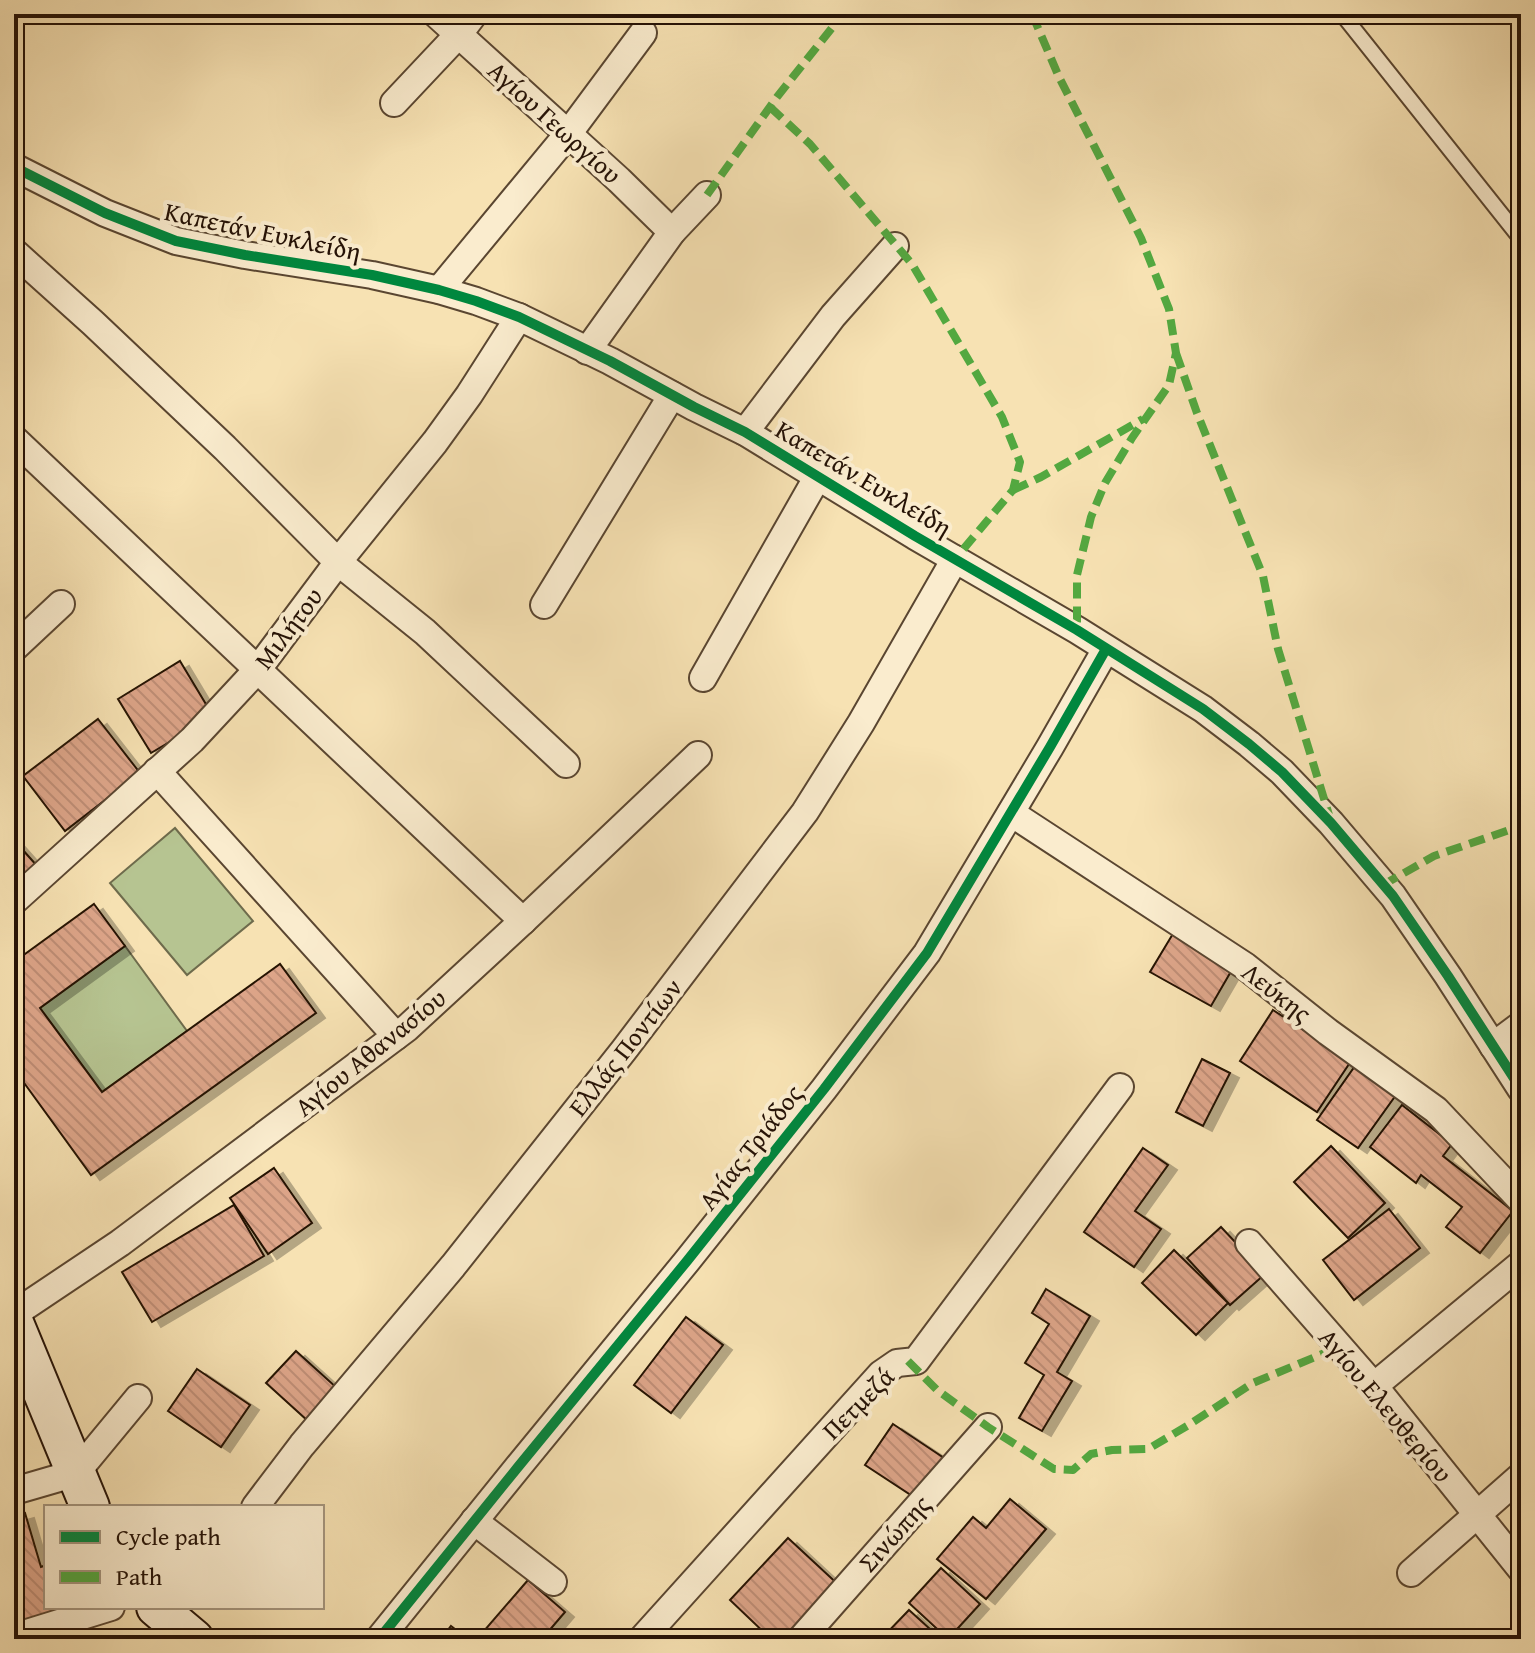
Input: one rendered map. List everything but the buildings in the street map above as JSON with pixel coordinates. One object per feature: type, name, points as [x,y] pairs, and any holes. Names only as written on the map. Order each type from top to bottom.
[{"type":"main road","points":[[14,1323],[83,1490]]},
{"type":"street","name":"Αγίου Γεωργίου","points":[[436,14],[466,24],[568,134],[672,232]]},
{"type":"street","points":[[394,103],[466,24]]},
{"type":"street","points":[[439,290],[568,134],[643,33]]},
{"type":"street","name":"Καπετάν Ευκλείδη","points":[[14,167],[105,213],[176,241],[372,275],[439,290],[519,317],[745,432],[1106,649],[1203,709],[1249,744],[1282,772],[1331,823],[1393,896],[1521,1089]]},
{"type":"street","points":[[587,351],[672,232],[707,195]]},
{"type":"street","points":[[745,432],[833,316],[895,246]]},
{"type":"street","points":[[14,252],[225,448],[338,562],[425,632],[566,764]]},
{"type":"street","name":"Μιλήτου","points":[[14,901],[192,740],[258,669],[338,562],[435,442],[519,317]]},
{"type":"street","points":[[544,605],[672,395]]},
{"type":"street","points":[[14,439],[523,921]]},
{"type":"street","points":[[703,678],[818,476]]},
{"type":"street","name":"Ελλάς Ποντίων","points":[[257,1505],[302,1445],[463,1254],[624,1050],[805,812],[861,723],[955,559]]},
{"type":"street","points":[[14,648],[61,604]]},
{"type":"street","name":"Αγίας Τριάδος","points":[[379,1639],[687,1261],[927,953],[1106,649]]},
{"type":"street","name":"Αγίου Αθανασίου","points":[[14,1314],[120,1243],[396,1036],[698,755]]},
{"type":"street","points":[[157,771],[396,1036]]},
{"type":"street","name":"Λεύκης","points":[[1011,813],[1245,966],[1328,1032],[1436,1110],[1521,1200]]},
{"type":"street","points":[[1493,1046],[1521,1025]]},
{"type":"street","name":"Πετμεζά","points":[[642,1639],[881,1374],[897,1363],[916,1361],[1120,1087]]},
{"type":"street","name":"Αγίου Ελευθερίου","points":[[1249,1243],[1374,1386],[1521,1569]]},
{"type":"street","points":[[1374,1386],[1521,1264]]},
{"type":"street","points":[[14,1491],[83,1490],[138,1398]]},
{"type":"street","name":"Σινώπης","points":[[801,1639],[988,1427]]},
{"type":"street","points":[[1411,1573],[1521,1476]]},
{"type":"street","points":[[474,1521],[553,1582]]},
{"type":"street","points":[[14,1637],[105,1609]]},
{"type":"lane","points":[[1342,14],[1521,239]]},
{"type":"green space","points":[[175,828],[253,921],[187,975],[110,883]]},
{"type":"green space","points":[[125,946],[187,1031],[102,1092],[40,1008]]},
{"type":"marked path","points":[[707,195],[777,97],[843,14]]},
{"type":"marked path","points":[[1032,14],[1059,77],[1141,238],[1169,309],[1176,353],[1169,385],[1105,483],[1091,517],[1077,575],[1077,630]]},
{"type":"marked path","points":[[770,107],[810,144],[912,264],[1002,417],[1020,462],[1013,490],[955,559]]},
{"type":"marked path","points":[[1176,353],[1263,576],[1278,649],[1329,815]]},
{"type":"marked path","points":[[1013,490],[1143,419]]},
{"type":"marked path","points":[[1383,885],[1434,856],[1521,826]]},
{"type":"marked path","points":[[908,1361],[937,1390],[988,1427],[1054,1469],[1073,1470],[1091,1454],[1148,1449],[1253,1383],[1339,1347]]},
{"type":"cycle path","points":[[14,167],[105,213],[176,241],[372,275],[439,290],[519,317],[745,432],[1077,630],[1203,709],[1282,772],[1331,823],[1393,896],[1521,1089]]},
{"type":"cycle path","points":[[379,1639],[687,1261],[927,953],[1106,649]]}]
